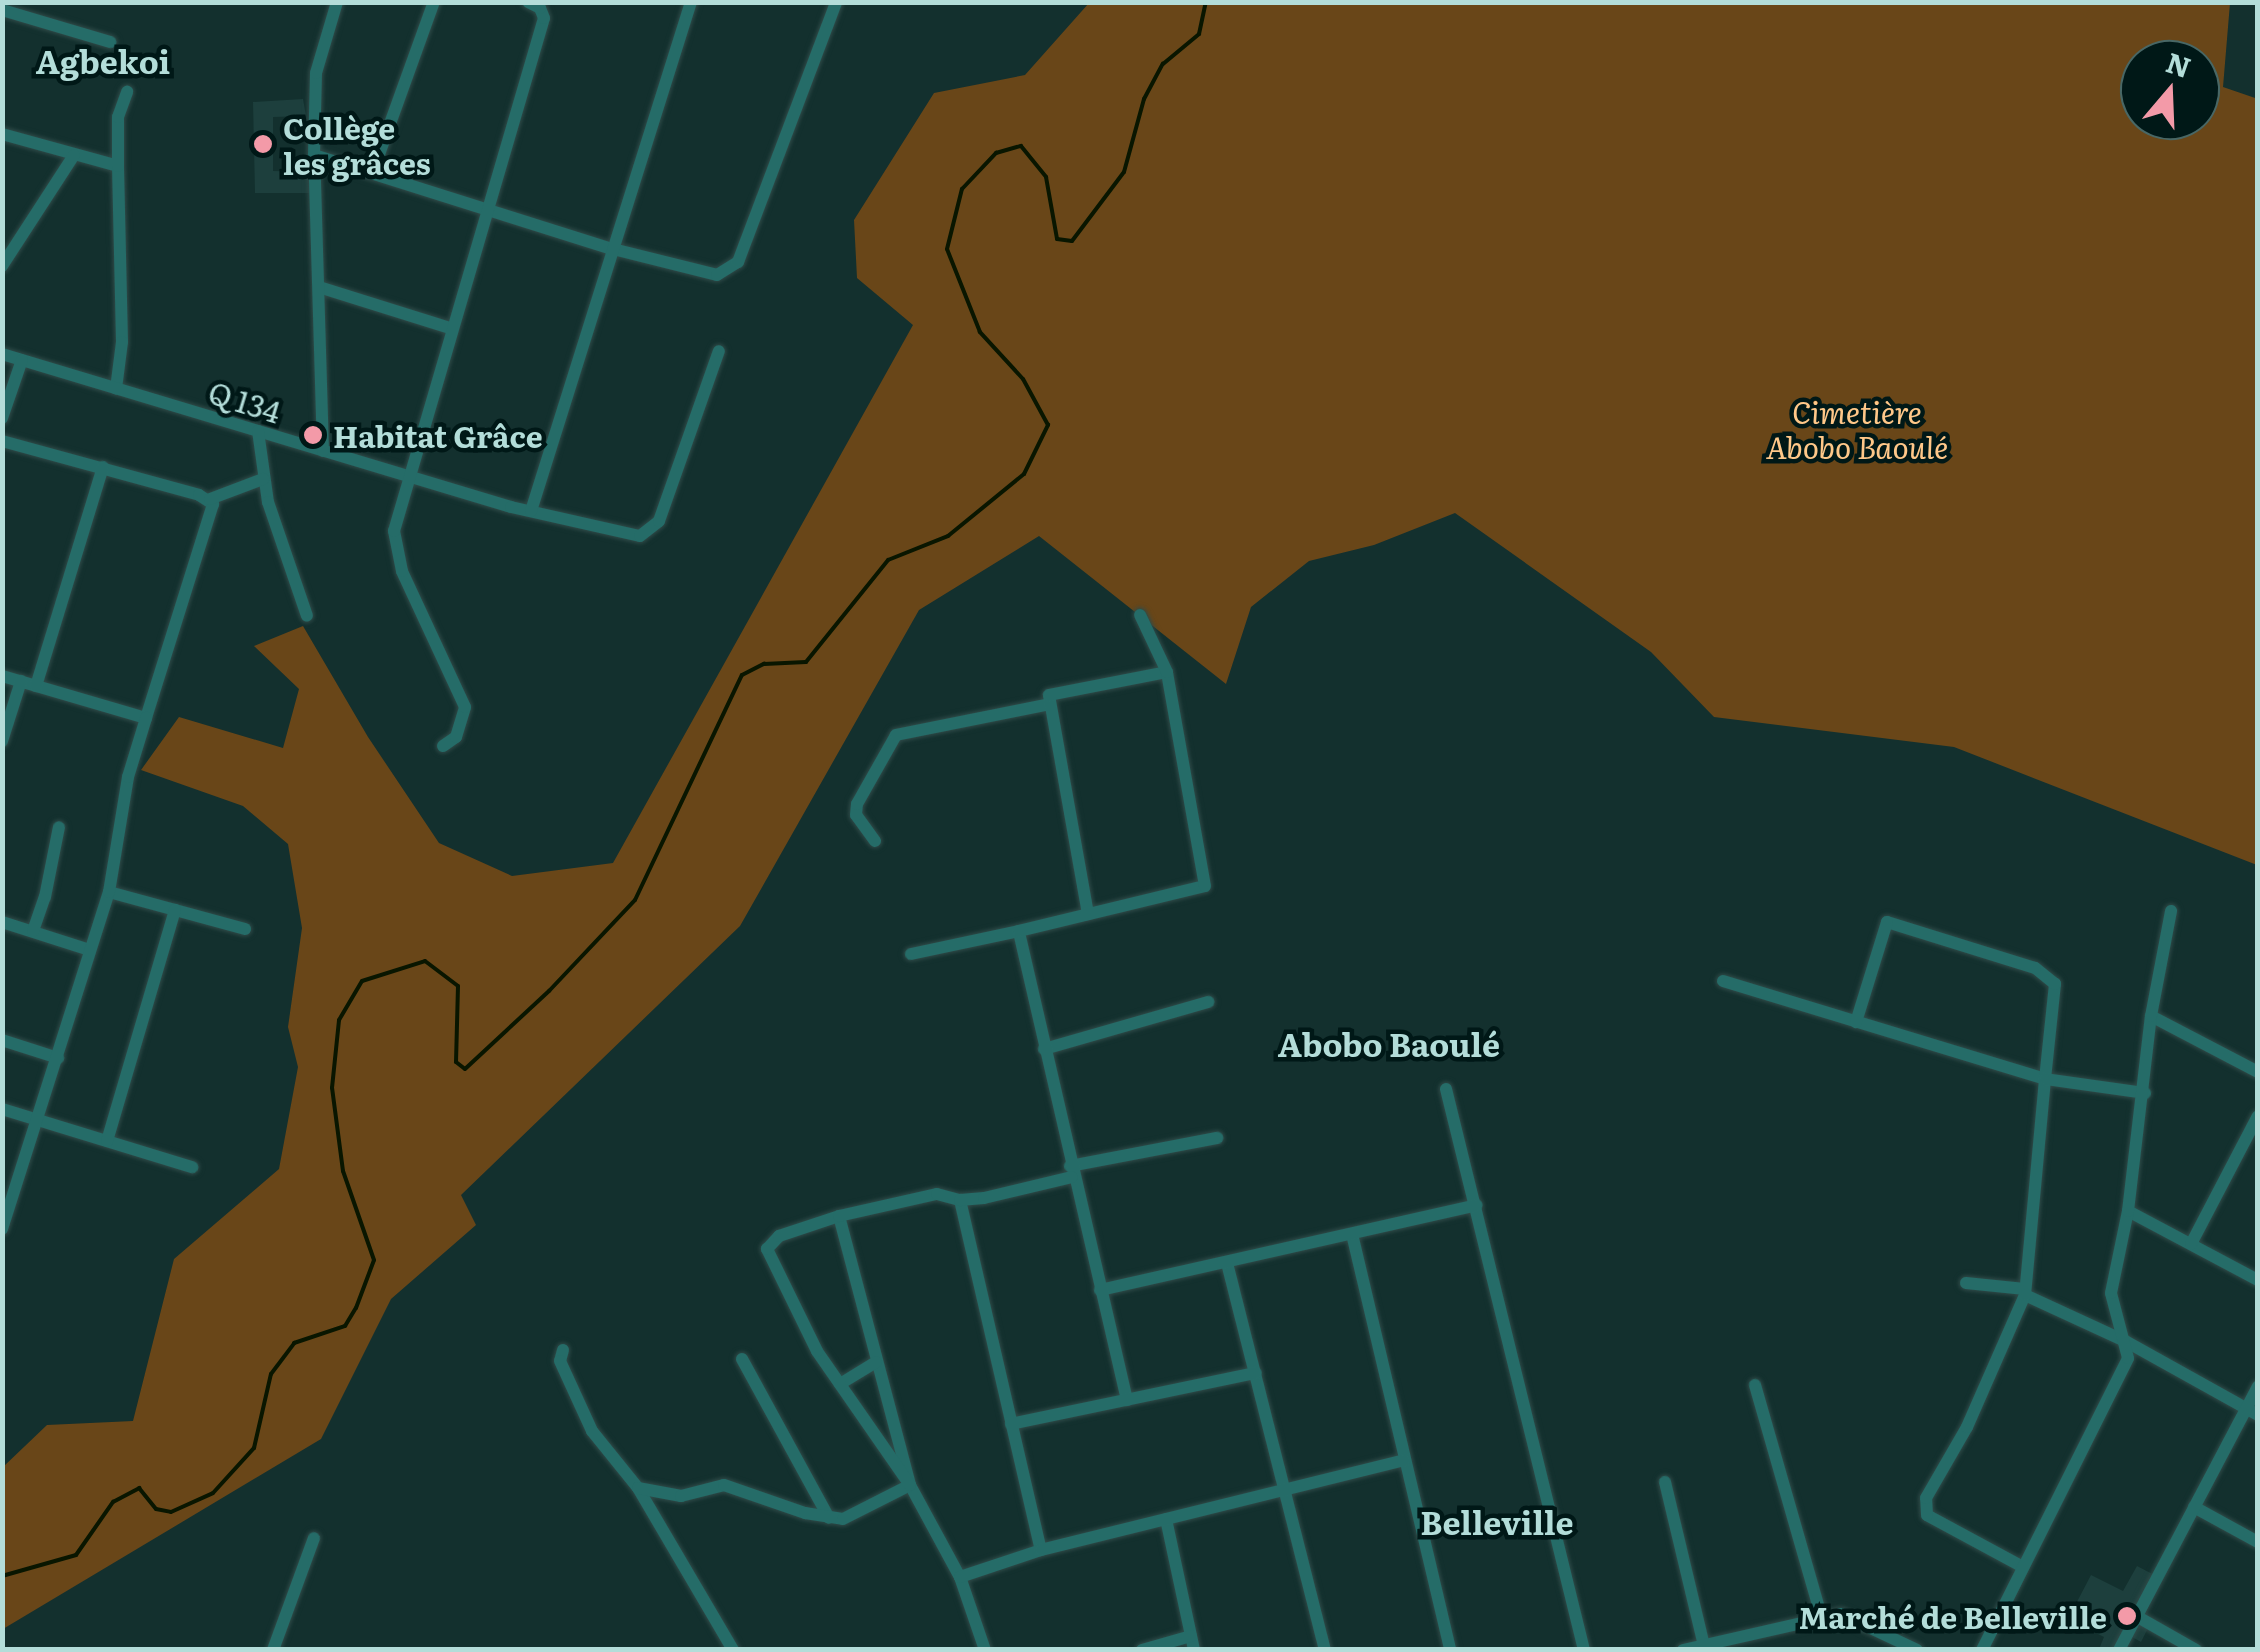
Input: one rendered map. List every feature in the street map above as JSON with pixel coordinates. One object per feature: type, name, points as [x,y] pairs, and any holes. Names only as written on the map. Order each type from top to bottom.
[{"type":"street","points":[[323,451],[314,155],[316,73],[337,2]]},
{"type":"street","points":[[373,172],[434,2]]},
{"type":"street","points":[[443,746],[456,737],[465,707],[402,572],[394,531],[450,328],[489,210],[544,18],[540,8],[528,2]]},
{"type":"street","points":[[532,511],[691,2]]},
{"type":"street","points":[[314,155],[613,249],[717,275],[738,262],[836,2]]},
{"type":"street","points":[[2,10],[110,42]]},
{"type":"street","points":[[116,389],[122,342],[118,117],[126,92]]},
{"type":"street","points":[[2,134],[118,166]]},
{"type":"street","points":[[2,266],[74,156]]},
{"type":"street","points":[[320,287],[450,328]]},
{"type":"street","name":"Q 134","points":[[2,354],[410,478],[628,535],[653,530],[719,351]]},
{"type":"street","points":[[2,418],[22,360]]},
{"type":"street","points":[[258,431],[262,479],[307,616]]},
{"type":"street","points":[[2,440],[210,499],[262,479]]},
{"type":"street","points":[[36,686],[103,467]]},
{"type":"street","points":[[2,1229],[108,892],[128,777],[212,511],[210,499]]},
{"type":"street","points":[[911,954],[1205,886],[1167,672],[1140,615]]},
{"type":"street","points":[[1088,914],[1049,695],[1167,672]]},
{"type":"street","points":[[2,676],[146,718]]},
{"type":"street","points":[[2,740],[20,681]]},
{"type":"street","points":[[875,840],[856,815],[857,804],[896,736],[1050,704]]},
{"type":"street","points":[[33,931],[45,898],[59,826]]},
{"type":"street","points":[[108,892],[245,929]]},
{"type":"street","points":[[107,1141],[175,910]]},
{"type":"street","points":[[1982,1650],[2128,1358],[2112,1293],[2145,1093],[2152,1016],[2172,912]]},
{"type":"street","points":[[2,922],[90,950]]},
{"type":"street","points":[[1856,1022],[1883,924],[1894,922],[2035,968],[2052,978],[2025,1292],[1967,1427],[1924,1507],[1928,1515],[2023,1567]]},
{"type":"street","points":[[1019,931],[1071,1171],[1127,1400]]},
{"type":"street","points":[[1724,982],[2045,1079],[2145,1093]]},
{"type":"street","points":[[1044,1049],[1208,1002]]},
{"type":"street","points":[[2152,1016],[2258,1072]]},
{"type":"street","points":[[2,1040],[58,1058]]},
{"type":"street","points":[[1446,1089],[1584,1650]]},
{"type":"street","points":[[2,1109],[192,1167]]},
{"type":"street","points":[[2191,1244],[2258,1116]]},
{"type":"street","points":[[985,1650],[960,1578],[910,1485],[817,1350],[767,1249],[778,1236],[839,1216],[936,1194],[960,1200],[1216,1138]]},
{"type":"street","points":[[960,1200],[1041,1550]]},
{"type":"street","points":[[1100,1290],[1477,1205]]},
{"type":"street","points":[[2128,1210],[2258,1280]]},
{"type":"street","points":[[839,1216],[910,1485]]},
{"type":"street","points":[[1352,1234],[1450,1650]]},
{"type":"street","points":[[1227,1263],[1325,1650]]},
{"type":"street","points":[[1966,1282],[2025,1292],[2124,1341],[2251,1412]]},
{"type":"street","points":[[563,1350],[560,1362],[592,1431],[638,1488],[733,1650]]},
{"type":"street","points":[[742,1359],[829,1518]]},
{"type":"street","points":[[840,1384],[876,1362]]},
{"type":"street","points":[[1012,1424],[1256,1373]]},
{"type":"street","points":[[1755,1385],[1821,1616]]},
{"type":"street","points":[[2119,1650],[2194,1507],[2251,1412],[2258,1386]]},
{"type":"street","points":[[960,1578],[1041,1550],[1404,1460]]},
{"type":"street","points":[[1665,1482],[1705,1647]]},
{"type":"street","points":[[638,1488],[670,1494],[724,1485],[829,1518],[857,1515],[910,1485]]},
{"type":"street","points":[[659,1524],[670,1494]]},
{"type":"street","points":[[2194,1507],[2258,1542]]},
{"type":"street","points":[[1142,1650],[1192,1643],[1166,1519]]},
{"type":"street","points":[[272,1650],[314,1538]]},
{"type":"street","points":[[1682,1650],[1821,1616],[1852,1616],[1917,1650]]},
{"type":"street","points":[[2136,1616],[2196,1650]]},
{"type":"shaded area","name":"Collège les grâces","points":[[303,99],[306,116],[273,117],[273,171],[310,172],[311,193],[255,193],[253,102]]},
{"type":"shaded area","points":[[2137,1566],[2162,1579],[2139,1623],[2148,1628],[2141,1642],[2132,1637],[2126,1649],[2099,1649],[2104,1637],[2068,1619],[2091,1575],[2123,1591]]},
{"type":"green space","name":"Cimetière Abobo Baoulé","points":[[1089,3],[2230,3],[2223,87],[2258,99],[2257,865],[1954,747],[1714,717],[1651,652],[1455,513],[1374,545],[1309,561],[1251,607],[1226,684],[1039,536],[919,610],[740,926],[461,1195],[476,1225],[391,1299],[321,1439],[3,1629],[3,1467],[47,1425],[133,1421],[174,1259],[279,1169],[298,1067],[288,1027],[302,928],[288,844],[243,806],[141,770],[179,717],[283,748],[299,689],[254,646],[303,626],[368,737],[439,843],[512,876],[613,863],[913,325],[857,278],[854,220],[934,93],[1025,75]]},
{"type":"waterway","points":[[2,1576],[76,1555],[113,1502],[139,1488],[156,1509],[171,1512],[213,1493],[254,1448],[271,1374],[294,1343],[345,1326],[356,1308],[374,1260],[343,1171],[332,1088],[339,1020],[362,981],[425,961],[458,986],[456,1062],[465,1069],[549,991],[635,900],[742,675],[764,664],[806,662],[888,560],[948,536],[1024,474],[1048,425],[1023,379],[980,332],[947,249],[962,189],[996,153],[1021,146],[1046,177],[1057,239],[1072,241],[1124,172],[1144,99],[1163,64],[1199,34],[1206,2]]},
{"type":"place","name":"Collège les grâces","points":[[263,144]]},
{"type":"place","name":"Habitat Grâce","points":[[313,435]]},
{"type":"place","name":"Marché de Belleville","points":[[2127,1616]]},
{"type":"district","name":"Agbekoi","points":[[103,60]]},
{"type":"district","name":"Abobo Baoulé","points":[[1389,1043]]},
{"type":"district","name":"Belleville","points":[[1497,1521]]}]
